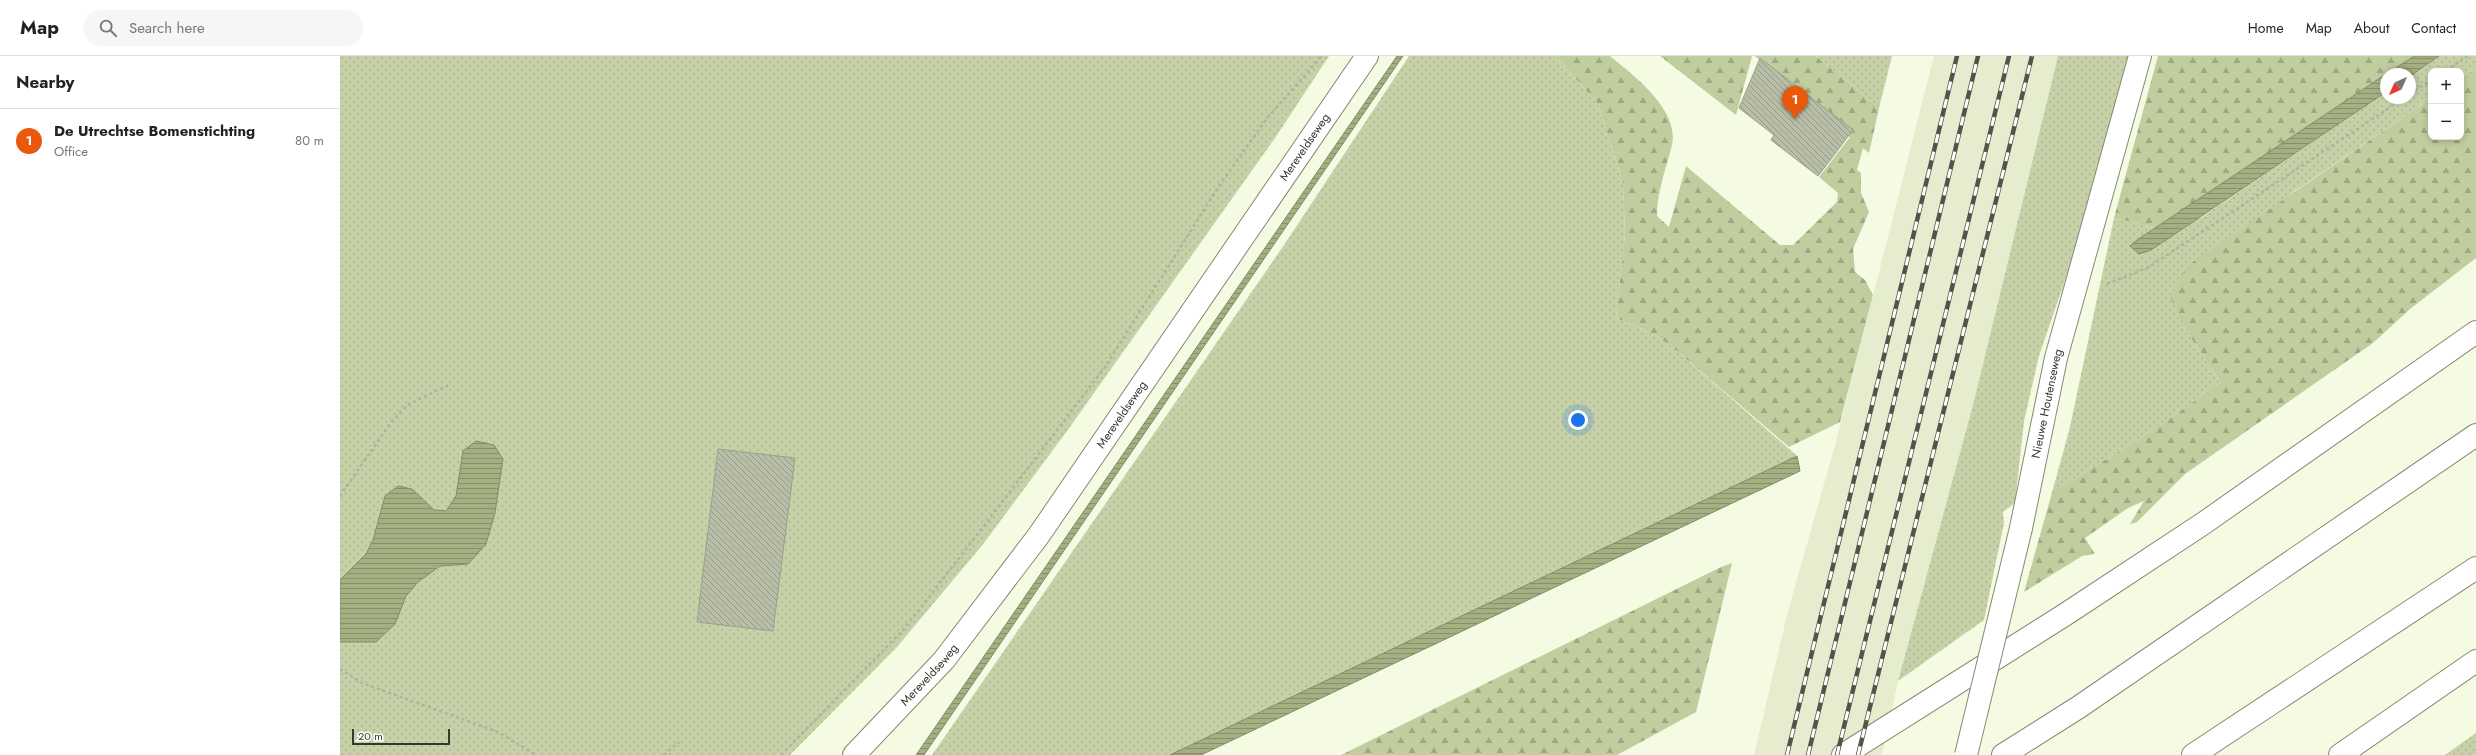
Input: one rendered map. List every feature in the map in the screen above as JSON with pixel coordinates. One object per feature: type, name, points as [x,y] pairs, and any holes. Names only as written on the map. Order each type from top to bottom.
[{"type":"main road","name":"Mereveldseweg","points":[[854,755],[944,660],[1040,535],[1367,56]]},
{"type":"main road","name":"Nieuwe Houtenseweg","points":[[1966,755],[2022,528],[2056,358],[2140,56]]},
{"type":"main road","points":[[1843,755],[2066,614],[2204,523],[2476,332]]},
{"type":"main road","points":[[2003,755],[2079,707],[2476,435]]},
{"type":"main road","points":[[2193,755],[2476,568]]},
{"type":"main road","points":[[2340,755],[2476,661]]},
{"type":"path","points":[[781,755],[905,628],[1105,367],[1217,189],[1268,117],[1322,56]]},
{"type":"path","points":[[2450,68],[2468,56]]},
{"type":"path","points":[[2416,90],[2428,82]]},
{"type":"path","points":[[2073,294],[2120,280],[2149,267],[2395,104]]},
{"type":"path","points":[[340,496],[392,421],[407,405],[451,384]]},
{"type":"path","points":[[340,669],[362,683],[498,732],[536,755]]},
{"type":"path","points":[[664,755],[679,742]]},
{"type":"shaded area","points":[[340,56],[1329,56],[1275,138],[1067,431],[984,543],[897,647],[790,755],[340,755]]},
{"type":"shaded area","points":[[1397,56],[1403,56],[924,755],[916,755]]},
{"type":"shaded area","points":[[1409,56],[1556,56],[1598,104],[1623,182],[1625,235],[1616,318],[1654,334],[1676,350],[1797,456],[1185,755],[932,755],[1284,245]]},
{"type":"shaded area","points":[[1816,56],[1892,56],[1879,108]]},
{"type":"shaded area","points":[[1934,56],[2058,56],[1973,405],[1898,681],[1882,755],[1754,755],[1788,611],[1835,445]]},
{"type":"shaded area","points":[[2058,56],[2129,56],[2073,257],[2039,356],[2024,421],[2015,503],[2003,512],[2004,523],[1984,620],[1898,681],[1973,405]]},
{"type":"shaded area","points":[[2414,56],[2439,56],[2416,72],[2416,68],[2396,68]]},
{"type":"shaded area","points":[[2439,56],[2476,56],[2476,68],[2464,76],[2464,68],[2428,68],[2428,100],[2292,193],[2183,326],[2221,382],[2155,429],[2065,485],[2053,489],[2070,427],[2114,218],[2157,228],[2137,240],[2202,217],[2380,96],[2380,104],[2416,104],[2416,72]]},
{"type":"shaded area","points":[[2380,78],[2380,96],[2151,250],[2139,254],[2130,246]]},
{"type":"shaded area","points":[[476,441],[494,445],[503,459],[495,513],[486,544],[468,564],[440,566],[418,582],[406,596],[395,624],[376,642],[340,642],[340,580],[366,554],[373,540],[385,496],[398,486],[412,489],[434,510],[446,511],[456,496],[463,451]]},
{"type":"shaded area","points":[[1797,456],[1800,471],[1201,755],[1170,755]]},
{"type":"shaded area","points":[[2476,733],[2476,755],[2445,755]]},
{"type":"green space","points":[[1556,56],[1610,56],[1642,83],[1662,106],[1669,119],[1673,132],[1672,145],[1660,189],[1657,216],[1669,227],[1686,166],[1780,245],[1793,245],[1837,202],[1838,193],[1819,177],[1850,137],[1755,56],[1816,56],[1879,108],[1869,153],[1863,148],[1857,170],[1861,173],[1861,193],[1869,212],[1853,249],[1855,272],[1865,280],[1873,295],[1840,422],[1789,447],[1676,350],[1654,334],[1616,318],[1625,235],[1623,182],[1598,104]]},
{"type":"green space","points":[[1660,56],[1752,56],[1736,115]]},
{"type":"green space","points":[[2158,56],[2414,56],[2396,68],[2380,68],[2380,79],[2157,228],[2114,218]]},
{"type":"green space","points":[[2476,68],[2476,258],[2410,309],[2373,343],[2185,474],[2137,522],[2130,524],[2144,501],[2128,508],[2085,538],[2095,554],[2082,556],[2024,592],[2053,489],[2065,485],[2155,429],[2221,382],[2183,326],[2170,296],[2187,266],[2428,100],[2428,140],[2464,140],[2464,76]]},
{"type":"green space","points":[[1732,563],[1696,712],[1617,755],[1341,755],[1721,567]]},
{"type":"building","points":[[1760,58],[1853,130],[1818,176],[1771,140],[1774,135],[1739,108]]},
{"type":"building","points":[[718,449],[795,458],[773,631],[697,622]]},
{"type":"railway","points":[[1787,755],[1957,56]]},
{"type":"railway","points":[[1808,755],[1978,56]]},
{"type":"railway","points":[[1837,755],[2009,56]]},
{"type":"railway","points":[[1858,755],[2032,56]]},
{"type":"place","name":"De Utrechtse Bomenstichting","points":[[1795,119]]}]
